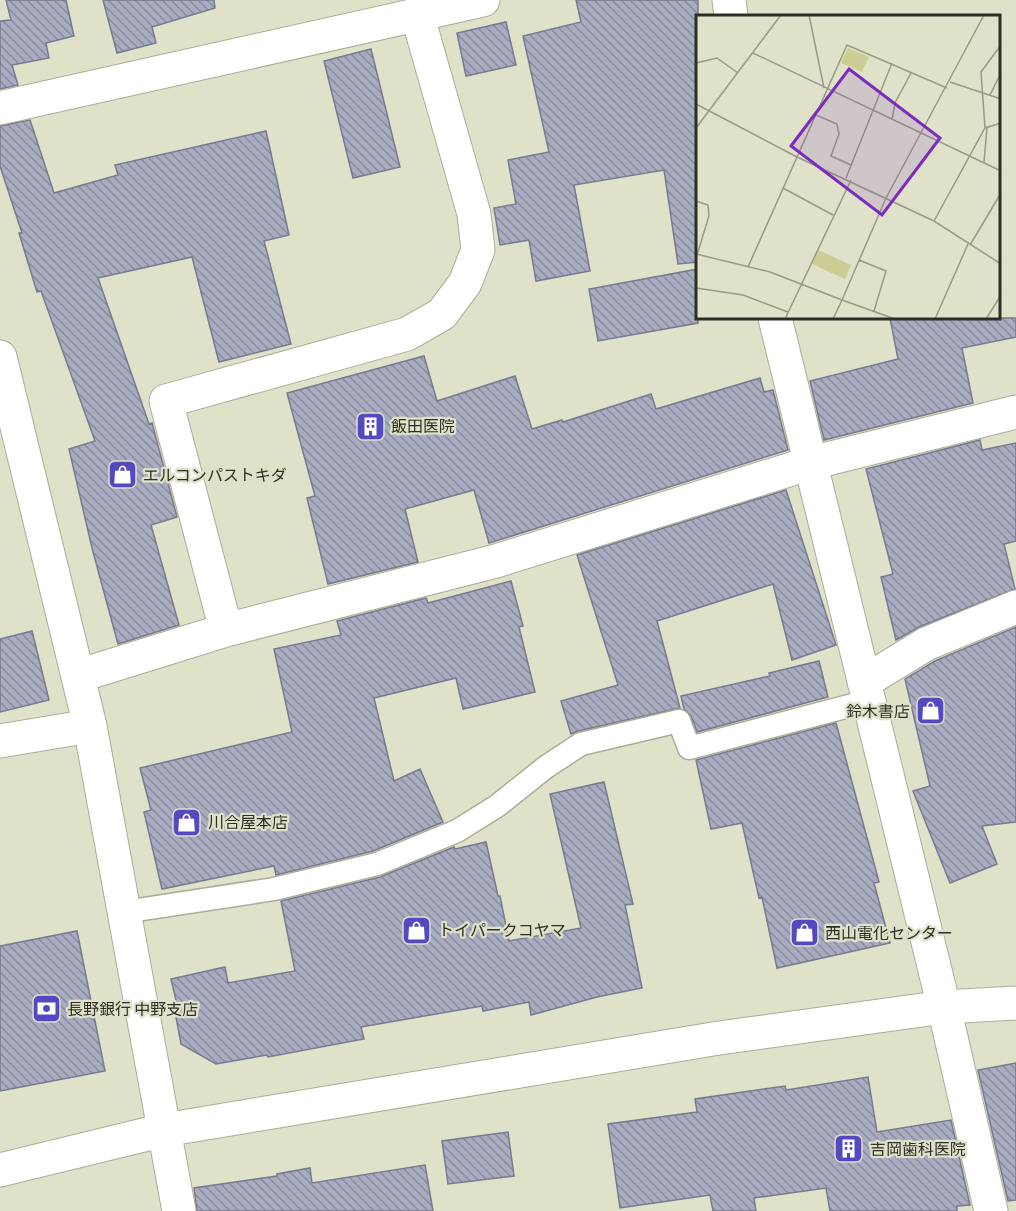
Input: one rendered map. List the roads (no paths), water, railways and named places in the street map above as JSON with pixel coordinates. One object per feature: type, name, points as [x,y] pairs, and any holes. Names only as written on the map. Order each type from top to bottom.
[{"type":"street","points":[[0,108],[483,0]]},
{"type":"street","points":[[729,0],[731,15]]},
{"type":"street","points":[[226,630],[166,401],[407,334],[442,314],[465,284],[478,250],[474,214],[417,15]]},
{"type":"street","points":[[775,320],[944,1007],[991,1211]]},
{"type":"street","points":[[0,357],[90,726],[179,1211]]},
{"type":"street","points":[[78,676],[226,630],[496,561],[811,463],[1016,412]]},
{"type":"street","points":[[866,692],[926,644],[1016,607]]},
{"type":"street","points":[[0,741],[90,726]]},
{"type":"street","points":[[0,1170],[164,1130],[719,1038],[944,1007],[1016,1003]]},
{"type":"lane","points":[[124,912],[274,889],[376,864],[457,831],[497,806],[546,767],[581,744],[679,721],[689,748],[866,692]]},
{"type":"place","name":"飯田医院","points":[[370,426]]},
{"type":"place","name":"エルコンパストキダ","points":[[122,475]]},
{"type":"place","name":"鈴木書店","points":[[931,711]]},
{"type":"place","name":"川合屋本店","points":[[187,822]]},
{"type":"place","name":"トイパークコヤマ","points":[[417,930]]},
{"type":"place","name":"西山電化センター","points":[[804,933]]},
{"type":"place","name":"長野銀行 中野支店","points":[[46,1009]]},
{"type":"place","name":"吉岡歯科医院","points":[[849,1149]]}]
